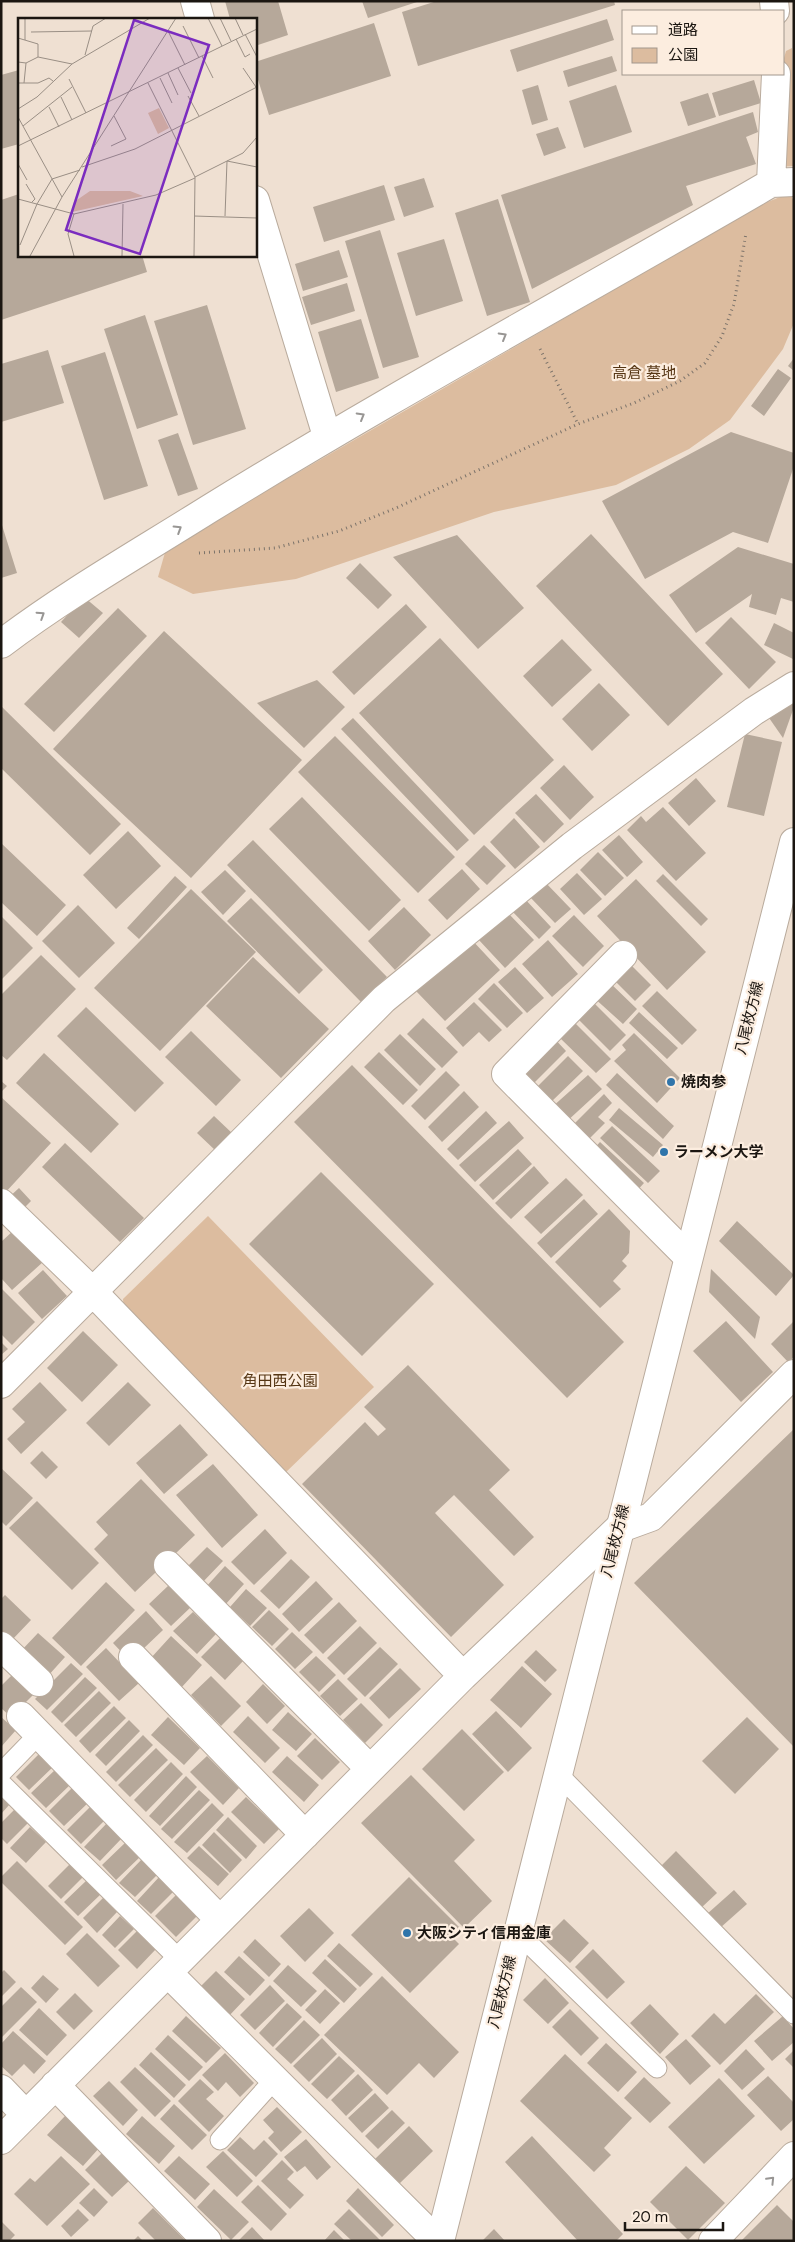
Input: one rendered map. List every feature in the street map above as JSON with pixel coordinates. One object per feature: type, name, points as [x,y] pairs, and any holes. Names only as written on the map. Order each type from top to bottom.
[{"type":"street","points":[[195,1],[200,18]]},
{"type":"street","points":[[1,644],[32,621],[119,565],[326,436],[773,186],[776,75]]},
{"type":"street","points":[[256,203],[326,436]]},
{"type":"street","points":[[1,1384],[384,999],[572,846],[754,711],[794,686]]},
{"type":"street","name":"八尾枚方線","points":[[438,2241],[794,842]]},
{"type":"street","points":[[623,955],[506,1074],[688,1257]]},
{"type":"street","points":[[1,1203],[93,1292],[463,1676]]},
{"type":"street","points":[[1,2140],[463,1676],[618,1529],[651,1517],[794,1374]]},
{"type":"street","points":[[168,1565],[370,1769]]},
{"type":"street","points":[[1,1646],[39,1682]]},
{"type":"street","points":[[133,1657],[305,1835]]},
{"type":"street","points":[[30,1725],[220,1920]]},
{"type":"street","points":[[174,1966],[275,2079],[438,2241]]},
{"type":"street","points":[[55,2085],[207,2241]]},
{"type":"street","points":[[1,2089],[26,2115]]},
{"type":"street","points":[[714,2241],[794,2156]]},
{"type":"lane","points":[[1,1773],[30,1725]]},
{"type":"lane","points":[[557,1773],[794,2014]]},
{"type":"lane","points":[[1,1782],[174,1966]]},
{"type":"lane","points":[[517,1932],[657,2068]]},
{"type":"lane","points":[[220,2140],[275,2079]]},
{"type":"path","points":[[192,553],[275,548],[339,531],[396,508],[578,424],[634,403],[680,381],[705,363],[722,336],[773,186]]},
{"type":"path","points":[[527,322],[578,424]]},
{"type":"green space","points":[[792,48],[794,166],[778,167],[783,75],[785,75],[786,51]]},
{"type":"green space","name":"高倉 墓地","points":[[780,197],[792,197],[794,202],[794,323],[783,349],[730,420],[689,449],[616,485],[494,512],[296,579],[193,594],[158,577],[166,549],[760,205]]},
{"type":"green space","name":"角田西公園","points":[[208,1216],[374,1387],[283,1475],[124,1312],[123,1299]]},
{"type":"building","points":[[225,1],[278,1],[288,35],[256,46],[256,18],[230,18]]},
{"type":"building","points":[[362,1],[417,1],[417,2],[368,18]]},
{"type":"building","points":[[437,1],[614,1],[615,5],[418,66],[402,12]]},
{"type":"building","points":[[607,19],[614,40],[517,72],[510,50]]},
{"type":"building","points":[[374,23],[391,76],[269,115],[256,73],[256,62]]},
{"type":"building","points":[[612,56],[617,71],[568,87],[563,71]]},
{"type":"building","points":[[18,70],[18,144],[1,149],[1,75]]},
{"type":"building","points":[[754,80],[761,103],[719,116],[712,93]]},
{"type":"building","points":[[538,85],[548,120],[532,125],[522,90]]},
{"type":"building","points":[[616,85],[632,132],[584,148],[569,101]]},
{"type":"building","points":[[708,93],[716,117],[688,126],[680,102]]},
{"type":"building","points":[[753,112],[758,132],[746,137],[756,164],[686,186],[693,205],[532,289],[501,195]]},
{"type":"building","points":[[558,127],[566,148],[544,156],[536,134]]},
{"type":"building","points":[[424,178],[434,207],[404,217],[394,187]]},
{"type":"building","points":[[384,185],[395,220],[324,242],[313,207]]},
{"type":"building","points":[[18,194],[18,256],[142,256],[147,272],[1,320],[1,200]]},
{"type":"building","points":[[498,199],[530,302],[487,316],[455,213]]},
{"type":"building","points":[[380,230],[419,357],[383,368],[345,241]]},
{"type":"building","points":[[444,239],[463,301],[416,316],[397,253]]},
{"type":"building","points":[[339,250],[348,277],[303,291],[295,264]]},
{"type":"building","points":[[347,283],[355,311],[311,325],[302,297]]},
{"type":"building","points":[[207,305],[246,429],[193,445],[154,321]]},
{"type":"building","points":[[145,315],[178,415],[137,429],[104,329]]},
{"type":"building","points":[[361,319],[379,378],[336,392],[318,332]]},
{"type":"building","points":[[48,350],[64,403],[1,422],[1,364]]},
{"type":"building","points":[[105,352],[148,486],[104,500],[61,366]]},
{"type":"building","points":[[794,358],[794,371],[788,366]]},
{"type":"building","points":[[778,369],[791,378],[764,416],[751,406]]},
{"type":"building","points":[[731,432],[794,453],[794,466],[768,543],[733,532],[645,579],[602,501]]},
{"type":"building","points":[[178,433],[198,489],[178,496],[158,440]]},
{"type":"building","points":[[1,522],[17,573],[1,578]]},
{"type":"building","points":[[591,534],[723,674],[668,726],[536,586]]},
{"type":"building","points":[[457,535],[524,608],[478,649],[393,557]]},
{"type":"building","points":[[738,547],[794,564],[794,602],[781,598],[776,615],[749,607],[752,594],[696,633],[669,595]]},
{"type":"building","points":[[360,563],[392,595],[378,609],[346,578]]},
{"type":"building","points":[[84,597],[103,613],[79,638],[61,622]]},
{"type":"building","points":[[406,604],[427,627],[354,695],[332,672]]},
{"type":"building","points":[[118,608],[147,636],[54,732],[24,704]]},
{"type":"building","points":[[731,617],[776,662],[749,689],[705,643]]},
{"type":"building","points":[[774,623],[794,633],[793,659],[764,645]]},
{"type":"building","points":[[164,631],[302,760],[191,878],[53,749]]},
{"type":"building","points":[[440,638],[554,760],[474,835],[359,713]]},
{"type":"building","points":[[562,639],[592,670],[552,707],[523,676]]},
{"type":"building","points":[[317,680],[345,707],[304,748],[257,703]]},
{"type":"building","points":[[599,683],[630,715],[592,751],[562,719]]},
{"type":"building","points":[[794,697],[794,707],[783,738],[767,715]]},
{"type":"building","points":[[1,706],[121,824],[90,855],[1,768]]},
{"type":"building","points":[[353,718],[469,840],[457,851],[341,729]]},
{"type":"building","points":[[745,734],[782,742],[764,816],[727,807]]},
{"type":"building","points":[[335,736],[455,857],[418,893],[298,772]]},
{"type":"building","points":[[564,765],[594,797],[570,820],[540,788]]},
{"type":"building","points":[[696,778],[716,801],[689,826],[668,803]]},
{"type":"building","points":[[536,794],[564,824],[544,843],[515,813]]},
{"type":"building","points":[[302,797],[401,900],[369,931],[269,829]]},
{"type":"building","points":[[663,807],[706,853],[676,881],[627,830],[641,816],[646,822]]},
{"type":"building","points":[[514,818],[540,847],[515,869],[490,842]]},
{"type":"building","points":[[128,831],[161,866],[116,909],[83,875]]},
{"type":"building","points":[[619,835],[643,862],[627,877],[602,850]]},
{"type":"building","points":[[253,840],[387,977],[361,1002],[227,865]]},
{"type":"building","points":[[1,843],[66,905],[37,936],[1,902]]},
{"type":"building","points":[[484,845],[506,866],[487,885],[465,864]]},
{"type":"building","points":[[598,852],[624,878],[605,896],[580,870]]},
{"type":"building","points":[[462,869],[480,889],[447,920],[428,900]]},
{"type":"building","points":[[225,870],[246,891],[223,915],[201,892]]},
{"type":"building","points":[[577,873],[602,899],[584,915],[560,889]]},
{"type":"building","points":[[663,874],[708,919],[701,926],[656,881]]},
{"type":"building","points":[[175,876],[187,887],[139,939],[127,928]]},
{"type":"building","points":[[636,879],[706,952],[667,990],[597,916]]},
{"type":"building","points":[[544,881],[571,909],[555,923],[529,896]]},
{"type":"building","points":[[191,889],[256,952],[160,1051],[94,988]]},
{"type":"building","points":[[251,898],[323,970],[299,994],[227,921]]},
{"type":"building","points":[[524,898],[551,927],[539,939],[511,910]]},
{"type":"building","points":[[78,905],[115,943],[79,978],[42,941]]},
{"type":"building","points":[[404,907],[431,935],[395,970],[368,941]]},
{"type":"building","points":[[507,912],[534,940],[505,968],[478,939]]},
{"type":"building","points":[[574,915],[604,946],[583,967],[552,936]]},
{"type":"building","points":[[1,916],[33,948],[1,980]]},
{"type":"building","points":[[471,939],[500,970],[445,1021],[416,991]]},
{"type":"building","points":[[548,940],[578,974],[552,997],[522,964]]},
{"type":"building","points":[[41,955],[76,989],[7,1060],[1,1055],[1,995]]},
{"type":"building","points":[[253,957],[329,1029],[281,1078],[206,1006]]},
{"type":"building","points":[[625,959],[651,985],[635,1001],[609,975]]},
{"type":"building","points":[[515,967],[544,998],[527,1013],[498,982]]},
{"type":"building","points":[[607,980],[637,1009],[623,1024],[592,996]]},
{"type":"building","points":[[494,983],[523,1013],[507,1028],[478,999]]},
{"type":"building","points":[[657,991],[697,1030],[682,1045],[642,1006]]},
{"type":"building","points":[[474,1002],[502,1030],[489,1042],[479,1032],[463,1047],[446,1028]]},
{"type":"building","points":[[593,1002],[626,1035],[610,1051],[577,1018]]},
{"type":"building","points":[[86,1007],[164,1083],[135,1112],[57,1036]]},
{"type":"building","points":[[639,1012],[678,1048],[667,1059],[629,1023]]},
{"type":"building","points":[[423,1018],[458,1052],[442,1068],[407,1034]]},
{"type":"building","points":[[575,1023],[611,1059],[596,1073],[560,1038]]},
{"type":"building","points":[[191,1031],[241,1080],[216,1106],[165,1057]]},
{"type":"building","points":[[634,1033],[680,1078],[657,1103],[614,1061],[626,1050],[622,1045]]},
{"type":"building","points":[[400,1034],[436,1069],[420,1086],[384,1050]]},
{"type":"building","points":[[552,1036],[566,1051],[531,1086],[516,1071]]},
{"type":"building","points":[[379,1052],[418,1090],[403,1105],[364,1067]]},
{"type":"building","points":[[44,1053],[119,1124],[91,1153],[16,1083]]},
{"type":"building","points":[[568,1056],[583,1071],[549,1104],[534,1090]]},
{"type":"building","points":[[352,1065],[624,1342],[567,1398],[294,1122]]},
{"type":"building","points":[[446,1071],[460,1085],[425,1120],[411,1106]]},
{"type":"building","points":[[617,1073],[674,1126],[663,1139],[606,1085]]},
{"type":"building","points":[[588,1075],[602,1089],[565,1123],[551,1108]]},
{"type":"building","points":[[1,1081],[7,1086],[1,1092]]},
{"type":"building","points":[[464,1091],[479,1107],[442,1142],[428,1127]]},
{"type":"building","points":[[604,1094],[612,1103],[598,1117],[605,1123],[588,1140],[573,1125]]},
{"type":"building","points":[[1,1097],[51,1143],[4,1194],[1,1191]]},
{"type":"building","points":[[619,1108],[663,1145],[653,1157],[609,1120]]},
{"type":"building","points":[[486,1111],[497,1123],[458,1160],[447,1149]]},
{"type":"building","points":[[214,1116],[233,1134],[216,1151],[197,1133]]},
{"type":"building","points":[[509,1121],[524,1138],[475,1182],[459,1165]]},
{"type":"building","points":[[612,1126],[660,1171],[648,1183],[600,1138]]},
{"type":"building","points":[[600,1142],[644,1183],[634,1194],[590,1153]]},
{"type":"building","points":[[65,1143],[144,1218],[120,1242],[42,1167]]},
{"type":"building","points":[[518,1149],[532,1164],[493,1200],[479,1185]]},
{"type":"building","points":[[534,1166],[549,1183],[511,1219],[495,1203]]},
{"type":"building","points":[[321,1172],[434,1284],[362,1356],[249,1244]]},
{"type":"building","points":[[566,1178],[583,1195],[541,1234],[524,1217]]},
{"type":"building","points":[[19,1188],[31,1201],[19,1213],[6,1200]]},
{"type":"building","points":[[584,1199],[598,1214],[551,1258],[537,1243]]},
{"type":"building","points":[[609,1209],[630,1231],[629,1253],[622,1261],[627,1266],[613,1281],[621,1289],[600,1308],[555,1262]]},
{"type":"building","points":[[737,1221],[794,1275],[776,1296],[719,1241]]},
{"type":"building","points":[[14,1230],[43,1262],[12,1290],[1,1278],[1,1242]]},
{"type":"building","points":[[711,1269],[760,1317],[755,1339],[709,1292]]},
{"type":"building","points":[[43,1270],[67,1296],[42,1319],[18,1293]]},
{"type":"building","points":[[1,1288],[35,1322],[12,1345],[1,1334]]},
{"type":"building","points":[[726,1321],[773,1372],[741,1402],[693,1351]]},
{"type":"building","points":[[794,1321],[794,1357],[788,1362],[771,1344]]},
{"type":"building","points":[[83,1331],[118,1365],[82,1402],[47,1368]]},
{"type":"building","points":[[1,1342],[8,1349],[1,1355]]},
{"type":"building","points":[[408,1365],[510,1470],[489,1490],[534,1537],[514,1556],[454,1495],[435,1513],[504,1585],[451,1637],[302,1484],[365,1422],[378,1436],[386,1429],[364,1407]]},
{"type":"building","points":[[40,1382],[67,1410],[21,1454],[7,1439],[25,1422],[12,1409]]},
{"type":"building","points":[[128,1382],[151,1405],[109,1446],[86,1423]]},
{"type":"building","points":[[180,1424],[208,1455],[164,1494],[136,1463]]},
{"type":"building","points":[[794,1429],[794,1747],[634,1583]]},
{"type":"building","points":[[42,1451],[58,1467],[46,1479],[30,1463]]},
{"type":"building","points":[[213,1464],[258,1515],[222,1548],[176,1495]]},
{"type":"building","points":[[1,1468],[33,1498],[6,1526],[1,1521]]},
{"type":"building","points":[[141,1479],[195,1535],[135,1592],[94,1549],[108,1535],[96,1522]]},
{"type":"building","points":[[37,1501],[99,1563],[72,1590],[9,1528]]},
{"type":"building","points":[[265,1529],[287,1553],[254,1585],[231,1562]]},
{"type":"building","points":[[207,1547],[223,1561],[200,1585],[184,1570]]},
{"type":"building","points":[[291,1559],[310,1577],[279,1609],[260,1591]]},
{"type":"building","points":[[225,1566],[244,1584],[224,1606],[205,1588]]},
{"type":"building","points":[[316,1581],[333,1599],[299,1632],[282,1614]]},
{"type":"building","points":[[106,1582],[135,1610],[81,1666],[52,1638]]},
{"type":"building","points":[[169,1585],[191,1607],[171,1626],[149,1604]]},
{"type":"building","points":[[246,1589],[267,1608],[250,1626],[230,1607]]},
{"type":"building","points":[[5,1595],[31,1620],[12,1640],[1,1630],[1,1599]]},
{"type":"building","points":[[339,1602],[357,1621],[323,1654],[304,1635]]},
{"type":"building","points":[[269,1610],[289,1629],[272,1646],[252,1627]]},
{"type":"building","points":[[146,1611],[163,1630],[142,1650],[127,1658],[113,1643]]},
{"type":"building","points":[[193,1612],[216,1634],[197,1654],[173,1631]]},
{"type":"building","points":[[360,1626],[377,1643],[344,1675],[327,1658]]},
{"type":"building","points":[[292,1632],[313,1652],[295,1669],[275,1649]]},
{"type":"building","points":[[38,1633],[65,1657],[47,1677],[20,1652]]},
{"type":"building","points":[[171,1636],[202,1665],[181,1688],[150,1659]]},
{"type":"building","points":[[220,1638],[244,1660],[225,1680],[201,1657]]},
{"type":"building","points":[[380,1647],[398,1664],[365,1697],[347,1679]]},
{"type":"building","points":[[106,1648],[139,1683],[119,1701],[86,1667]]},
{"type":"building","points":[[536,1650],[557,1670],[545,1682],[524,1662]]},
{"type":"building","points":[[316,1656],[336,1675],[319,1692],[299,1672]]},
{"type":"building","points":[[71,1663],[83,1674],[47,1710],[35,1699]]},
{"type":"building","points":[[522,1666],[552,1694],[521,1728],[490,1700]]},
{"type":"building","points":[[400,1668],[421,1689],[389,1719],[369,1698]]},
{"type":"building","points":[[16,1671],[37,1691],[11,1717],[1,1708],[1,1686]]},
{"type":"building","points":[[211,1676],[241,1706],[221,1726],[191,1695]]},
{"type":"building","points":[[85,1677],[97,1688],[62,1723],[51,1712]]},
{"type":"building","points":[[338,1679],[358,1699],[340,1716],[320,1696]]},
{"type":"building","points":[[263,1684],[285,1706],[267,1724],[246,1702]]},
{"type":"building","points":[[99,1691],[111,1703],[76,1737],[64,1725]]},
{"type":"building","points":[[361,1703],[383,1725],[365,1743],[343,1720]]},
{"type":"building","points":[[114,1706],[126,1718],[90,1753],[79,1741]]},
{"type":"building","points":[[496,1711],[532,1748],[508,1772],[472,1734]]},
{"type":"building","points":[[288,1712],[312,1734],[296,1751],[272,1730]]},
{"type":"building","points":[[248,1716],[280,1748],[265,1763],[233,1732]]},
{"type":"building","points":[[1,1717],[16,1730],[1,1747]]},
{"type":"building","points":[[168,1717],[200,1748],[184,1765],[151,1735]]},
{"type":"building","points":[[747,1717],[779,1749],[735,1794],[702,1761]]},
{"type":"building","points":[[129,1720],[140,1731],[106,1766],[95,1755]]},
{"type":"building","points":[[462,1729],[504,1772],[464,1811],[422,1769]]},
{"type":"building","points":[[143,1735],[153,1745],[116,1782],[106,1772]]},
{"type":"building","points":[[315,1738],[340,1762],[322,1780],[297,1756]]},
{"type":"building","points":[[156,1748],[168,1760],[130,1797],[118,1785]]},
{"type":"building","points":[[41,1752],[54,1766],[29,1790],[16,1777]]},
{"type":"building","points":[[207,1756],[239,1788],[223,1805],[190,1772]]},
{"type":"building","points":[[287,1756],[319,1785],[304,1802],[272,1772]]},
{"type":"building","points":[[171,1762],[183,1774],[146,1812],[134,1800]]},
{"type":"building","points":[[56,1769],[71,1784],[46,1808],[31,1793]]},
{"type":"building","points":[[411,1775],[475,1840],[454,1861],[492,1901],[464,1928],[361,1823]]},
{"type":"building","points":[[186,1776],[197,1787],[160,1826],[149,1816]]},
{"type":"building","points":[[74,1786],[90,1801],[64,1826],[49,1811]]},
{"type":"building","points":[[199,1790],[210,1800],[172,1839],[161,1829]]},
{"type":"building","points":[[1,1796],[10,1804],[1,1814]]},
{"type":"building","points":[[246,1797],[279,1829],[264,1844],[231,1812]]},
{"type":"building","points":[[212,1803],[224,1815],[187,1853],[174,1842]]},
{"type":"building","points":[[92,1805],[106,1819],[81,1844],[67,1830]]},
{"type":"building","points":[[14,1810],[28,1823],[7,1844],[1,1838],[1,1823]]},
{"type":"building","points":[[228,1817],[257,1846],[246,1859],[216,1830]]},
{"type":"building","points":[[108,1822],[123,1837],[100,1861],[84,1847]]},
{"type":"building","points":[[30,1827],[46,1842],[26,1863],[10,1848]]},
{"type":"building","points":[[214,1832],[242,1860],[230,1873],[202,1845]]},
{"type":"building","points":[[127,1841],[141,1856],[116,1880],[102,1865]]},
{"type":"building","points":[[199,1846],[229,1874],[218,1886],[187,1858]]},
{"type":"building","points":[[676,1851],[717,1893],[701,1908],[661,1866]]},
{"type":"building","points":[[143,1858],[159,1873],[135,1897],[119,1883]]},
{"type":"building","points":[[17,1861],[83,1927],[65,1945],[1,1882],[1,1877]]},
{"type":"building","points":[[71,1863],[84,1876],[61,1899],[48,1886]]},
{"type":"building","points":[[160,1876],[175,1890],[151,1914],[137,1901]]},
{"type":"building","points":[[409,1877],[459,1927],[451,1936],[459,1944],[410,1993],[351,1935]]},
{"type":"building","points":[[87,1880],[101,1894],[78,1916],[64,1902]]},
{"type":"building","points":[[734,1890],[747,1904],[720,1928],[707,1914]]},
{"type":"building","points":[[177,1894],[198,1915],[176,1937],[155,1916]]},
{"type":"building","points":[[103,1898],[117,1912],[97,1933],[83,1918]]},
{"type":"building","points":[[309,1908],[334,1933],[305,1962],[280,1936]]},
{"type":"building","points":[[120,1916],[134,1929],[115,1948],[102,1935]]},
{"type":"building","points":[[564,1919],[589,1943],[570,1963],[544,1939]]},
{"type":"building","points":[[137,1931],[156,1949],[137,1969],[118,1950]]},
{"type":"building","points":[[87,1933],[120,1966],[98,1987],[66,1954]]},
{"type":"building","points":[[255,1939],[281,1964],[269,1977],[243,1952]]},
{"type":"building","points":[[339,1943],[373,1974],[360,1987],[327,1956]]},
{"type":"building","points":[[593,1949],[625,1982],[607,1999],[575,1967]]},
{"type":"building","points":[[239,1956],[265,1980],[250,1996],[224,1972]]},
{"type":"building","points":[[325,1959],[357,1989],[344,2003],[312,1973]]},
{"type":"building","points":[[288,1965],[317,1991],[301,2007],[273,1981]]},
{"type":"building","points":[[4,1970],[16,1982],[1,1997],[1,1973]]},
{"type":"building","points":[[216,1971],[245,1999],[228,2017],[199,1988]]},
{"type":"building","points":[[43,1975],[59,1989],[46,2003],[31,1988]]},
{"type":"building","points":[[382,1976],[459,2052],[434,2078],[419,2063],[387,2095],[324,2035]]},
{"type":"building","points":[[545,1978],[569,2003],[548,2024],[523,2000]]},
{"type":"building","points":[[270,1985],[285,2001],[255,2030],[240,2015]]},
{"type":"building","points":[[21,1987],[37,2002],[1,2038],[1,2007]]},
{"type":"building","points":[[325,1989],[340,2003],[320,2024],[305,2010]]},
{"type":"building","points":[[75,1993],[93,2011],[74,2030],[56,2012]]},
{"type":"building","points":[[756,1994],[774,2012],[720,2065],[691,2036],[714,2013],[725,2024]]},
{"type":"building","points":[[287,2003],[302,2017],[273,2047],[259,2033]]},
{"type":"building","points":[[650,2004],[679,2034],[660,2054],[630,2023]]},
{"type":"building","points":[[39,2008],[67,2035],[47,2056],[19,2030]]},
{"type":"building","points":[[570,2009],[599,2038],[581,2056],[552,2027]]},
{"type":"building","points":[[186,2016],[221,2048],[206,2063],[172,2031]]},
{"type":"building","points":[[783,2016],[794,2029],[794,2042],[772,2061],[754,2041]]},
{"type":"building","points":[[304,2020],[320,2035],[291,2064],[275,2049]]},
{"type":"building","points":[[13,2031],[46,2061],[34,2074],[24,2064],[12,2076],[1,2066],[1,2044]]},
{"type":"building","points":[[168,2035],[203,2067],[189,2081],[155,2049]]},
{"type":"building","points":[[322,2038],[337,2054],[309,2082],[293,2066]]},
{"type":"building","points":[[686,2039],[711,2066],[690,2085],[665,2057]]},
{"type":"building","points":[[606,2043],[637,2072],[618,2092],[587,2063]]},
{"type":"building","points":[[746,2049],[765,2069],[742,2090],[724,2071]]},
{"type":"building","points":[[794,2050],[794,2068],[785,2059]]},
{"type":"building","points":[[151,2052],[186,2085],[174,2098],[139,2065]]},
{"type":"building","points":[[225,2053],[254,2083],[240,2097],[226,2082],[218,2091],[202,2075]]},
{"type":"building","points":[[565,2054],[632,2118],[604,2148],[611,2155],[594,2172],[520,2101]]},
{"type":"building","points":[[339,2056],[355,2071],[327,2099],[311,2084]]},
{"type":"building","points":[[135,2067],[171,2101],[155,2117],[120,2082]]},
{"type":"building","points":[[358,2074],[373,2090],[346,2116],[331,2100]]},
{"type":"building","points":[[768,2076],[794,2103],[794,2119],[781,2131],[747,2095]]},
{"type":"building","points":[[644,2077],[671,2103],[650,2123],[624,2098]]},
{"type":"building","points":[[719,2078],[755,2116],[704,2164],[668,2127]]},
{"type":"building","points":[[200,2079],[214,2092],[206,2099],[224,2116],[209,2132],[178,2101]]},
{"type":"building","points":[[109,2081],[138,2110],[123,2126],[93,2096]]},
{"type":"building","points":[[375,2093],[389,2108],[362,2133],[348,2118]]},
{"type":"building","points":[[174,2104],[207,2135],[192,2150],[160,2119]]},
{"type":"building","points":[[277,2107],[302,2132],[281,2152],[268,2138],[274,2132],[263,2120]]},
{"type":"building","points":[[392,2110],[405,2123],[378,2149],[365,2136]]},
{"type":"building","points":[[65,2116],[100,2147],[83,2166],[47,2135]]},
{"type":"building","points":[[142,2116],[175,2146],[159,2164],[126,2134]]},
{"type":"building","points":[[409,2126],[433,2151],[399,2184],[375,2159]]},
{"type":"building","points":[[532,2136],[623,2234],[616,2241],[578,2241],[505,2162]]},
{"type":"building","points":[[240,2137],[254,2150],[264,2140],[278,2154],[256,2177],[227,2150]]},
{"type":"building","points":[[306,2139],[331,2167],[317,2180],[305,2166],[297,2172],[284,2157]]},
{"type":"building","points":[[223,2151],[253,2181],[237,2197],[206,2167]]},
{"type":"building","points":[[102,2153],[130,2180],[112,2197],[85,2170]]},
{"type":"building","points":[[61,2156],[90,2184],[47,2226],[14,2194],[30,2178],[35,2182]]},
{"type":"building","points":[[179,2156],[210,2184],[195,2200],[164,2171]]},
{"type":"building","points":[[282,2160],[294,2172],[287,2179],[304,2195],[290,2209],[261,2181]]},
{"type":"building","points":[[686,2166],[725,2203],[688,2240],[650,2202]]},
{"type":"building","points":[[258,2185],[287,2214],[271,2231],[241,2202]]},
{"type":"building","points":[[94,2188],[108,2202],[94,2217],[79,2203]]},
{"type":"building","points":[[358,2188],[394,2225],[382,2237],[346,2201]]},
{"type":"building","points":[[214,2189],[249,2222],[231,2240],[197,2207]]},
{"type":"building","points":[[777,2205],[794,2222],[794,2241],[741,2241]]},
{"type":"building","points":[[153,2208],[184,2241],[156,2241],[138,2223]]},
{"type":"building","points":[[78,2209],[89,2220],[71,2237],[61,2226]]},
{"type":"building","points":[[349,2209],[381,2241],[352,2241],[334,2224]]},
{"type":"building","points":[[1,2221],[15,2235],[9,2241],[1,2241]]},
{"type":"building","points":[[252,2227],[265,2241],[238,2241]]},
{"type":"building","points":[[494,2229],[505,2241],[482,2241]]},
{"type":"building","points":[[334,2230],[345,2241],[324,2241]]},
{"type":"building","points":[[138,2236],[143,2241],[133,2241]]},
{"type":"place","name":"焼肉参","points":[[671,1082]]},
{"type":"place","name":"ラーメン大学","points":[[664,1152]]},
{"type":"place","name":"大阪シティ信用金庫","points":[[407,1933]]}]
